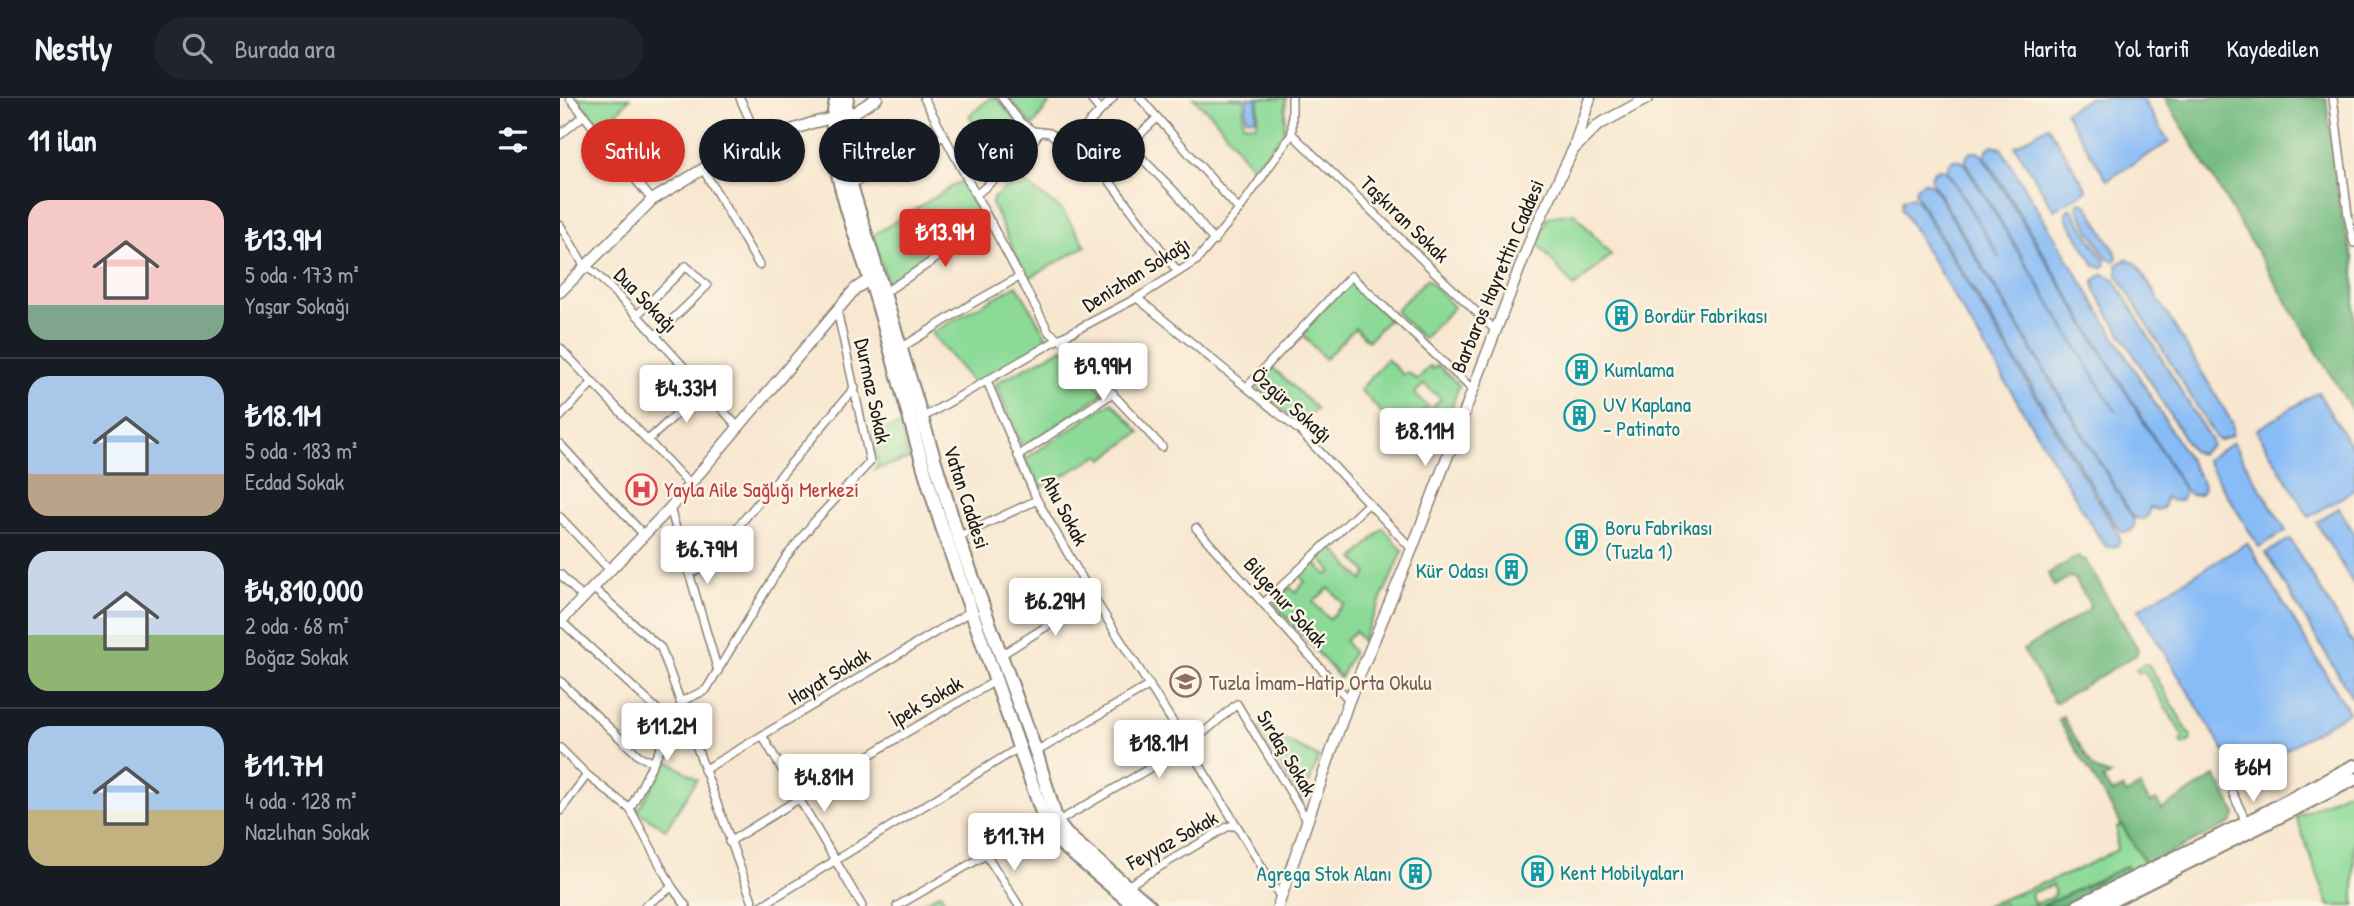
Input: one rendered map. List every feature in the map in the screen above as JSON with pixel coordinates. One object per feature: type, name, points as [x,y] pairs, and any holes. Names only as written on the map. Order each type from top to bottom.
[{"type":"main road","name":"Vatan Caddesi","points":[[837,98],[844,162],[852,184],[917,447],[947,541],[1020,747],[1061,844],[1135,906]]},
{"type":"main road","name":"Vatan Caddesi","points":[[847,98],[839,118],[834,159],[874,276],[884,293],[958,537],[1036,752],[1051,822],[1150,906]]},
{"type":"main road","points":[[2101,906],[2247,828],[2354,766]]},
{"type":"main road","points":[[2078,906],[2354,779]]},
{"type":"street","points":[[570,98],[652,200]]},
{"type":"street","points":[[740,98],[749,119]]},
{"type":"street","points":[[805,128],[839,118],[877,98]]},
{"type":"street","points":[[924,98],[1049,332],[1065,344],[1162,447]]},
{"type":"street","points":[[1002,98],[1021,123],[1052,135]]},
{"type":"street","points":[[1090,98],[1100,110]]},
{"type":"street","points":[[1092,119],[1113,98]]},
{"type":"street","points":[[1140,98],[1239,210]]},
{"type":"street","points":[[1292,98],[1292,134]]},
{"type":"street","points":[[1573,149],[1590,98]]},
{"type":"street","name":"Barbaros Hayrettin Caddesi","points":[[1280,903],[1349,700],[1412,549],[1471,388],[1533,233],[1573,149],[1598,125],[1648,98]]},
{"type":"street","points":[[2333,98],[2354,243]]},
{"type":"street","points":[[560,135],[584,115]]},
{"type":"street","points":[[1145,130],[1157,118]]},
{"type":"street","points":[[976,195],[1023,155],[1040,132]]},
{"type":"street","name":"Denizhan Sokağı","points":[[921,418],[1057,340],[1137,298],[1198,260],[1239,210],[1292,134]]},
{"type":"street","name":"Taşkıran Sokak","points":[[1292,134],[1494,329]]},
{"type":"street","points":[[852,184],[944,136]]},
{"type":"street","points":[[1145,161],[1176,193],[1214,241]]},
{"type":"street","points":[[560,292],[652,200],[699,171]]},
{"type":"street","points":[[711,182],[760,265]]},
{"type":"street","points":[[1110,182],[1178,272]]},
{"type":"street","points":[[884,293],[991,222]]},
{"type":"street","name":"Dua Sokağı","points":[[560,225],[585,267],[594,272],[636,315],[739,428]]},
{"type":"street","points":[[636,315],[686,266],[707,286],[655,336]]},
{"type":"street","points":[[674,725],[560,621],[670,508],[855,289],[874,276]]},
{"type":"street","points":[[1247,387],[1351,276],[1471,388]]},
{"type":"street","points":[[901,348],[1019,277]]},
{"type":"street","name":"Özgür Sokağı","points":[[1137,298],[1301,432],[1412,549]]},
{"type":"street","name":"Durmaz Sokak","points":[[681,704],[706,691],[786,557],[814,522],[870,462],[837,310]]},
{"type":"street","points":[[560,348],[690,485]]},
{"type":"street","name":"Ahu Sokak","points":[[987,381],[1037,500],[1093,597],[1188,746],[1280,903]]},
{"type":"street","points":[[560,417],[593,382]]},
{"type":"street","points":[[689,575],[705,566],[855,387]]},
{"type":"street","points":[[647,441],[705,388]]},
{"type":"street","points":[[1018,456],[1112,393]]},
{"type":"street","points":[[560,444],[644,535]]},
{"type":"street","points":[[958,537],[1037,500]]},
{"type":"street","points":[[1264,603],[1368,504]]},
{"type":"street","points":[[670,508],[718,671]]},
{"type":"street","points":[[560,517],[610,570]]},
{"type":"street","name":"Bilgenur Sokak","points":[[1196,528],[1349,700]]},
{"type":"street","points":[[560,574],[583,598]]},
{"type":"street","points":[[593,588],[661,648],[754,906]]},
{"type":"street","points":[[1002,655],[1093,597]]},
{"type":"street","name":"Hayat Sokak","points":[[704,770],[973,610]]},
{"type":"street","name":"İpek Sokak","points":[[729,842],[997,680]]},
{"type":"street","points":[[560,681],[639,756],[652,762]]},
{"type":"street","points":[[1036,752],[1150,685]]},
{"type":"street","points":[[630,809],[667,733],[674,725],[681,704]]},
{"type":"street","name":"Sırdaş Sokak","points":[[1188,746],[1237,704],[1307,820]]},
{"type":"street","points":[[763,737],[862,906]]},
{"type":"street","points":[[897,906],[1188,746]]},
{"type":"street","points":[[761,906],[1020,747]]},
{"type":"street","points":[[560,748],[587,775],[630,809],[672,887],[687,906]]},
{"type":"street","points":[[560,811],[587,775]]},
{"type":"street","points":[[2232,794],[2247,828]]},
{"type":"street","name":"Feyyaz Sokak","points":[[1126,886],[1229,826],[1236,826]]},
{"type":"street","points":[[986,856],[1018,906]]},
{"type":"street","points":[[645,906],[672,887]]},
{"type":"green space","points":[[577,98],[630,98],[612,119],[595,119]]},
{"type":"green space","points":[[990,98],[997,98],[1015,119],[971,119],[969,116]]},
{"type":"green space","points":[[1008,98],[1053,98],[1038,119],[1027,119]]},
{"type":"green space","points":[[1193,98],[1244,98],[1243,124],[1257,125],[1259,98],[1286,98],[1284,133],[1253,169],[1213,116]]},
{"type":"green space","points":[[2165,98],[2326,98],[2340,210],[2354,261],[2354,414]]},
{"type":"green space","points":[[959,182],[983,222],[888,285],[872,236]]},
{"type":"green space","points":[[1015,182],[1023,182],[1062,210],[1086,246],[1027,279],[992,204],[993,198]]},
{"type":"green space","points":[[1574,213],[1611,255],[1574,287],[1537,243],[1548,217]]},
{"type":"green space","points":[[1427,279],[1454,307],[1423,339],[1395,311]]},
{"type":"green space","points":[[1350,281],[1389,319],[1368,341],[1355,328],[1325,359],[1301,333]]},
{"type":"green space","points":[[1017,285],[1049,341],[974,384],[931,333]]},
{"type":"green space","points":[[1063,348],[1104,393],[1024,447],[996,385]]},
{"type":"green space","points":[[1387,359],[1403,375],[1408,372],[1417,380],[1430,366],[1433,369],[1438,365],[1459,385],[1451,409],[1439,423],[1424,409],[1414,419],[1421,426],[1418,431],[1430,442],[1420,452],[1360,390]],"holes":[[[1424,384],[1441,399],[1431,409],[1414,394]]]},
{"type":"green space","points":[[1271,366],[1317,409],[1298,423],[1254,385]]},
{"type":"green space","points":[[1112,402],[1140,432],[1103,459],[1100,455],[1041,488],[1025,459]]},
{"type":"green space","points":[[900,425],[909,459],[873,470],[878,465],[871,433]]},
{"type":"green space","points":[[1383,528],[1403,551],[1362,641],[1355,631],[1345,641],[1353,652],[1340,678],[1274,603],[1290,587],[1295,592],[1305,582],[1300,576],[1314,562],[1327,575],[1332,572],[1319,557],[1330,545],[1363,581],[1367,572],[1354,559]],"holes":[[[1329,588],[1344,604],[1329,619],[1313,602]]]},
{"type":"green space","points":[[2078,556],[2080,560],[2085,559],[2138,649],[2136,655],[2055,703],[2023,650],[2088,610],[2090,605],[2075,579],[2070,577],[2054,586],[2048,574]]},
{"type":"green space","points":[[2143,664],[2149,665],[2191,737],[2190,741],[2182,745],[2180,741],[2184,738],[2144,671],[2139,674],[2136,669]]},
{"type":"green space","points":[[2063,717],[2094,769],[2110,775],[2103,779],[2112,793],[2123,788],[2126,794],[2140,786],[2150,803],[2156,800],[2162,809],[2215,776],[2236,814],[2231,823],[2146,865],[2058,719]]},
{"type":"green space","points":[[1255,726],[1319,757],[1302,802]]},
{"type":"green space","points":[[668,761],[697,779],[666,829],[637,811]]},
{"type":"green space","points":[[2354,788],[2354,906],[2329,906],[2296,817]]},
{"type":"green space","points":[[2122,825],[2146,865],[2130,873],[2127,867],[2042,906],[2005,906],[2003,903],[1984,906],[2075,871],[2117,850],[2117,827]],"holes":[[[2052,885],[2055,893],[2053,897],[2034,904],[2031,893]]]},
{"type":"green space","points":[[2127,866],[2130,873],[2064,906],[2042,906]]},
{"type":"green space","points":[[940,893],[948,906],[918,906]]},
{"type":"water","points":[[1247,98],[1257,98],[1256,119],[1246,118]]},
{"type":"water","points":[[2089,98],[2142,98],[2169,142],[2107,180],[2065,112]]},
{"type":"water","points":[[2048,126],[2087,190],[2054,210],[2015,146]]},
{"type":"water","points":[[1993,145],[2001,148],[2203,483],[2204,489],[2200,494],[2191,495],[2186,491],[1985,156],[1988,148]]},
{"type":"water","points":[[1971,152],[1982,155],[2184,489],[2181,500],[2172,501],[2166,497],[2163,508],[2157,510],[2150,507],[2148,516],[2144,519],[2132,515],[1931,180],[1936,170],[1947,172],[2000,258],[1947,170],[1953,160],[1964,163],[2115,411],[1965,162]]},
{"type":"water","points":[[1924,182],[1932,185],[2134,520],[2131,531],[2122,532],[2117,527],[1915,193],[1916,187]]},
{"type":"water","points":[[1912,197],[1917,200],[2119,535],[2120,541],[2116,546],[2107,547],[2102,542],[1901,208],[1903,199]]},
{"type":"water","points":[[2081,202],[2087,205],[2116,253],[2117,258],[2114,261],[2107,259],[2078,210],[2077,205]]},
{"type":"water","points":[[2071,208],[2104,260],[2105,265],[2102,268],[2095,266],[2066,217],[2067,210]]},
{"type":"water","points":[[2126,259],[2137,264],[2233,424],[2232,435],[2219,441],[2216,438],[2118,276],[2117,265]]},
{"type":"water","points":[[2103,274],[2114,279],[2210,439],[2212,445],[2200,454],[2192,451],[2095,291],[2094,280]]},
{"type":"water","points":[[2318,392],[2354,451],[2354,490],[2309,517],[2256,430]]},
{"type":"water","points":[[2233,443],[2286,531],[2259,547],[2206,460]]},
{"type":"water","points":[[2339,508],[2354,533],[2354,585],[2316,522]]},
{"type":"water","points":[[2290,539],[2354,645],[2353,699],[2266,553]]},
{"type":"water","points":[[2247,543],[2349,712],[2240,777],[2138,609]]},
{"type":"place","name":"Bordür Fabrikası","points":[[1621,315]]},
{"type":"place","name":"Kumlama","points":[[1581,369]]},
{"type":"place","name":"UV Kaplana - Patinato","points":[[1580,416]]},
{"type":"place","name":"Yayla Aile Sağlığı Merkezi","points":[[641,489]]},
{"type":"place","name":"Boru Fabrikası (Tuzla 1)","points":[[1582,539]]},
{"type":"place","name":"Kür Odası","points":[[1512,570]]},
{"type":"place","name":"Tuzla İmam-Hatip Orta Okulu","points":[[1186,682]]},
{"type":"place","name":"Kent Mobilyaları","points":[[1537,872]]},
{"type":"place","name":"Agrega Stok Alanı","points":[[1415,873]]}]
